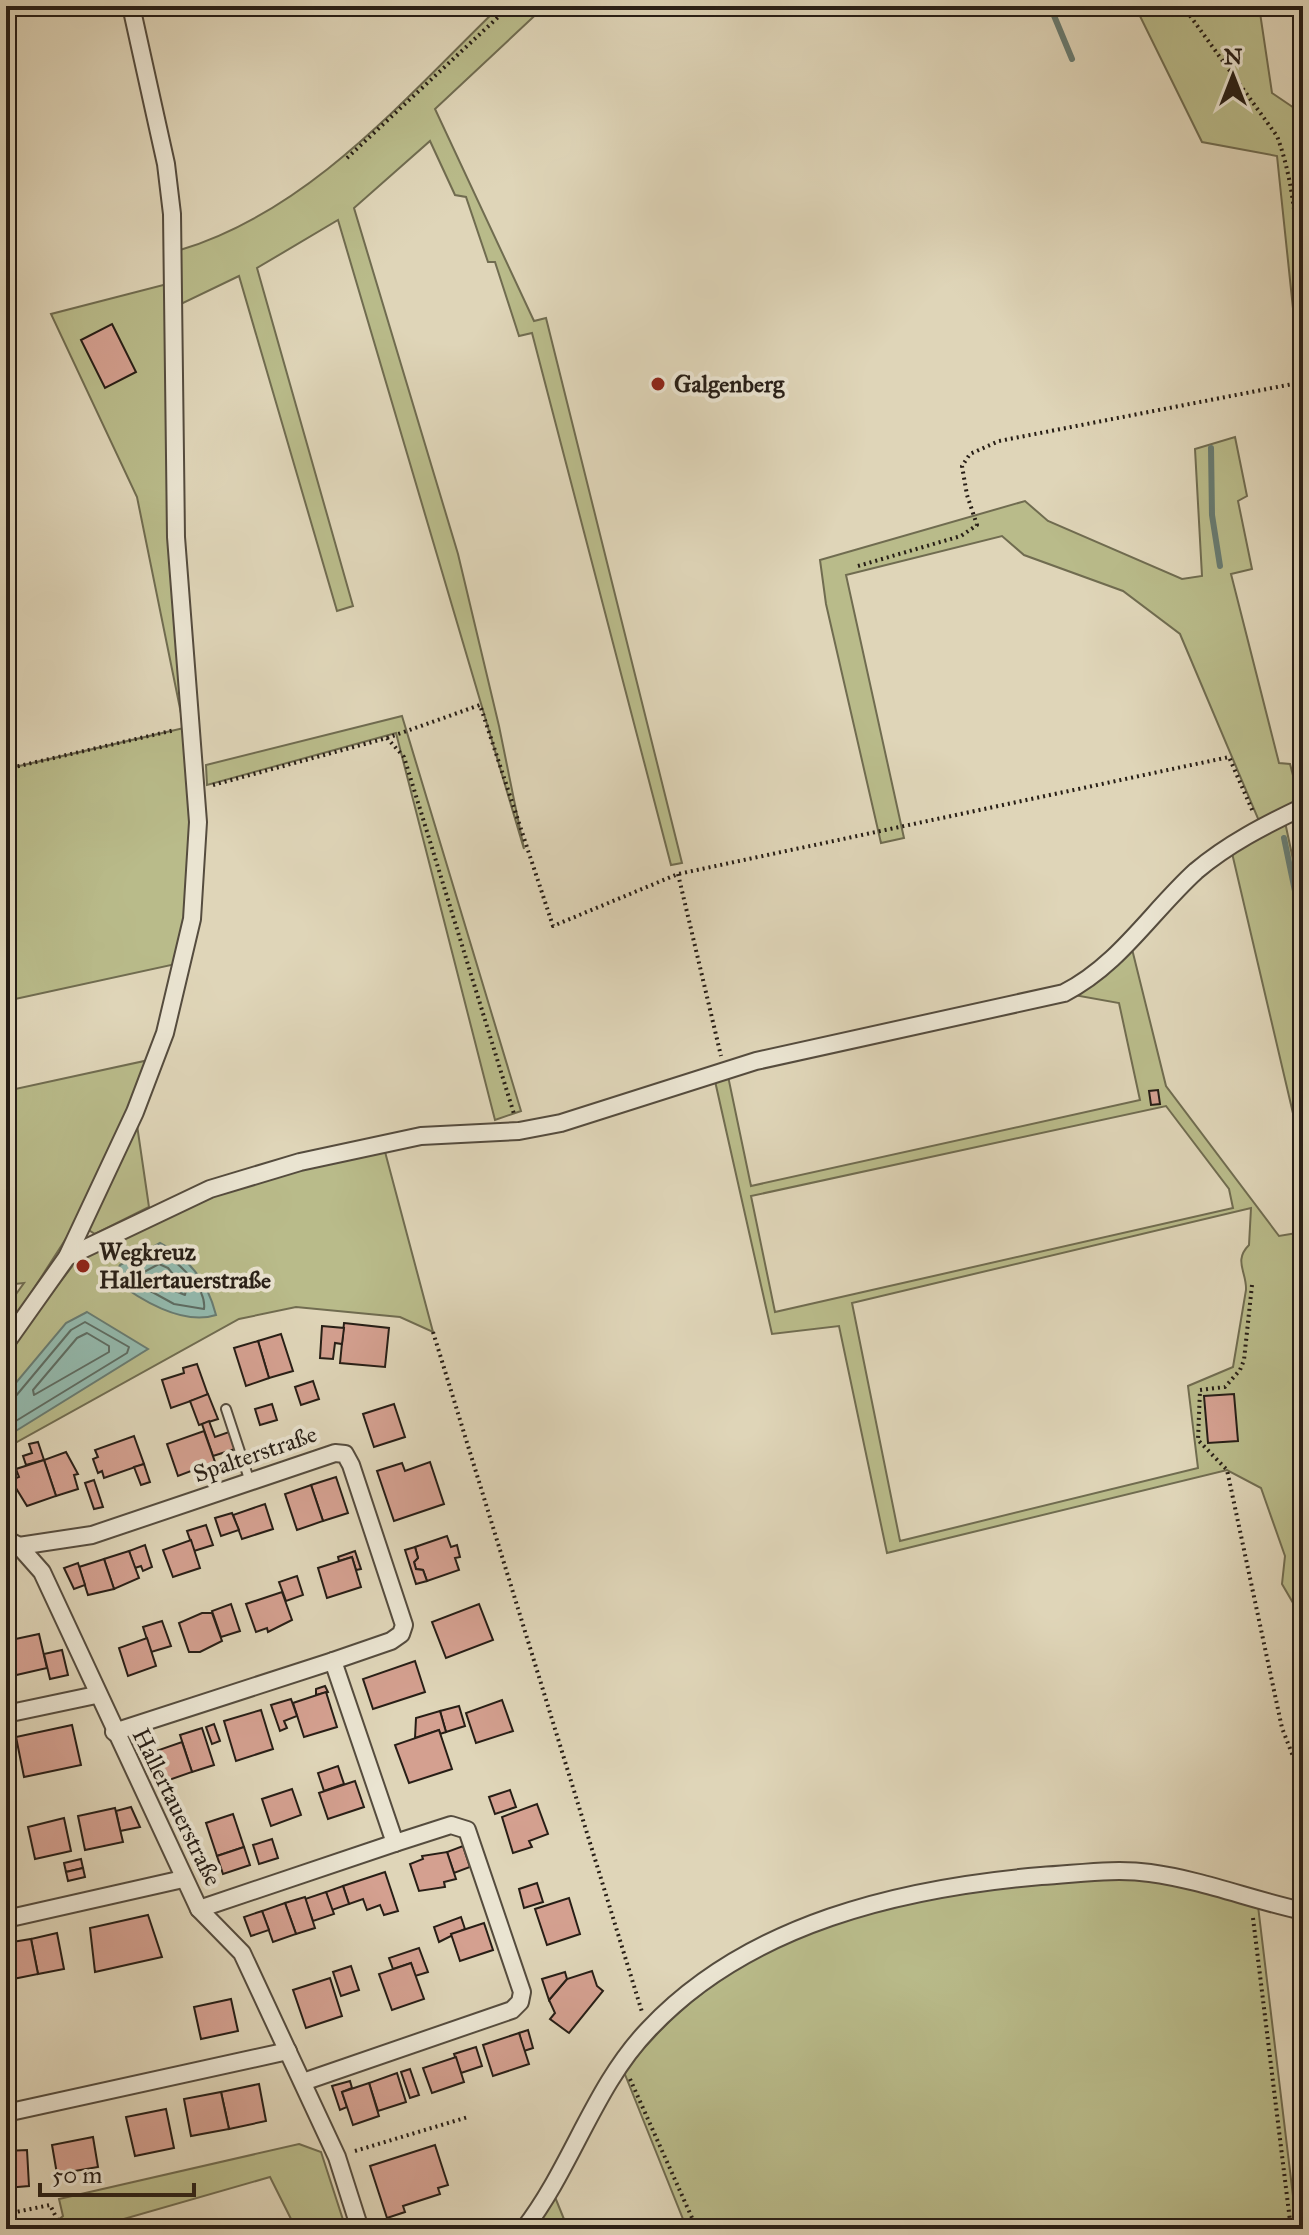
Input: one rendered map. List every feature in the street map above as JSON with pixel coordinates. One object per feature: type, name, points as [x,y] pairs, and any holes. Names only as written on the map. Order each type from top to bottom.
[{"type":"street","points":[[6,1343],[67,1257],[135,1112],[165,1033],[192,919],[197,869],[192,727],[176,537],[172,214],[166,164],[131,6]]},
{"type":"street","points":[[67,1257],[196,1195],[300,1162],[421,1136],[519,1131],[586,1116],[724,1070],[1064,993],[1088,981],[1111,961],[1196,872],[1260,829],[1303,807]]},
{"type":"street","name":"Spalterstraße","points":[[12,1543],[92,1535],[335,1453],[345,1454],[351,1465],[404,1625],[401,1634],[391,1641],[333,1661],[114,1732]]},
{"type":"street","name":"Hallertauerstraße","points":[[12,1543],[42,1572],[96,1695],[199,1909],[242,1953],[337,2157],[360,2229]]},
{"type":"street","points":[[333,1661],[395,1843]]},
{"type":"street","points":[[6,1714],[96,1695]]},
{"type":"street","points":[[199,1909],[451,1825],[467,1830],[521,1980],[520,2002],[512,2010],[303,2082]]},
{"type":"street","points":[[524,2229],[623,2062],[648,2029],[704,1982],[768,1944],[833,1915],[898,1897],[1023,1878],[1117,1870],[1170,1876],[1303,1911]]},
{"type":"street","points":[[6,1919],[183,1879]]},
{"type":"street","points":[[6,2113],[288,2051]]},
{"type":"lane","points":[[226,1409],[250,1482]]},
{"type":"path","points":[[347,158],[510,6]]},
{"type":"path","points":[[1183,6],[1277,136],[1283,153],[1292,197],[1303,361]]},
{"type":"path","points":[[858,566],[961,536],[977,525],[962,466],[970,454],[999,441],[1303,382]]},
{"type":"path","points":[[195,790],[387,738],[480,705],[553,926],[678,874],[1229,757],[1260,829]]},
{"type":"path","points":[[6,769],[192,727]]},
{"type":"path","points":[[387,738],[404,757],[519,1131]]},
{"type":"path","points":[[678,874],[724,1070]]},
{"type":"path","points":[[1252,1285],[1244,1360],[1240,1370],[1225,1387],[1200,1390],[1198,1440],[1227,1470],[1279,1716],[1288,1750],[1303,1782]]},
{"type":"path","points":[[433,1332],[648,2029]]},
{"type":"path","points":[[1245,1896],[1255,1922],[1291,2229]]},
{"type":"path","points":[[623,2062],[697,2229]]},
{"type":"path","points":[[337,2157],[468,2117]]},
{"type":"path","points":[[6,2214],[50,2205],[62,2229]]},
{"type":"green space","points":[[500,6],[545,6],[435,109],[534,321],[546,318],[682,863],[671,865],[532,333],[519,336],[495,262],[488,262],[466,197],[455,195],[430,141],[354,208],[458,554],[499,726],[524,849],[338,220],[257,268],[353,606],[337,611],[239,276],[181,304],[180,250],[227,232],[313,180],[391,113]]},
{"type":"green space","points":[[1135,6],[1259,6],[1272,93],[1303,114],[1303,374],[1298,356],[1277,156],[1202,142]]},
{"type":"green space","points":[[171,283],[193,838],[180,949],[176,964],[6,1001],[6,769],[184,728],[137,497],[51,314]]},
{"type":"green space","points":[[1235,437],[1247,496],[1238,501],[1252,569],[1231,574],[1279,763],[1290,764],[1300,802],[1259,821],[1180,634],[1123,591],[1024,555],[1002,536],[846,575],[904,838],[881,843],[826,604],[820,560],[1025,501],[1048,521],[1182,579],[1202,576],[1195,449]]},
{"type":"green space","points":[[402,716],[521,1111],[495,1120],[396,733],[207,785],[206,765]]},
{"type":"green space","points":[[1285,822],[1303,906],[1303,1156],[1232,853]]},
{"type":"green space","points":[[1132,949],[1166,1086],[1279,1236],[1303,1232],[1303,1620],[1282,1584],[1285,1556],[1261,1488],[1227,1470],[887,1553],[839,1326],[772,1334],[715,1081],[728,1076],[751,1186],[1140,1100],[1119,1003],[1074,995],[1105,975]],"holes":[[[1166,1106],[1229,1189],[1233,1208],[775,1312],[751,1196]],[[1251,1208],[1249,1245],[1241,1262],[1246,1290],[1233,1367],[1188,1386],[1198,1468],[900,1541],[852,1303]]]},
{"type":"green space","points":[[149,1060],[108,1161],[67,1237],[6,1332],[6,1308],[24,1283],[6,1285],[6,1091]]},
{"type":"green space","points":[[137,1125],[149,1207],[95,1234],[84,1227]]},
{"type":"green space","points":[[384,1148],[433,1332],[400,1317],[296,1307],[239,1319],[6,1448],[6,1353],[77,1260],[232,1188]]},
{"type":"green space","points":[[1099,1877],[1161,1880],[1258,1906],[1297,2229],[687,2229],[624,2072],[672,2019],[724,1977],[779,1946],[838,1922],[963,1894]]},
{"type":"green space","points":[[299,2144],[321,2152],[346,2229],[296,2229],[270,2177],[89,2229],[47,2229],[63,2216],[59,2199]]},
{"type":"green space","points":[[555,2197],[568,2229],[532,2229]]},
{"type":"water","points":[[160,1243],[180,1256],[196,1273],[208,1292],[216,1315],[189,1317],[175,1314],[135,1295],[113,1279],[120,1265]]},
{"type":"water","points":[[87,1312],[148,1349],[6,1437],[6,1398],[14,1385],[66,1323]]},
{"type":"building","points":[[112,324],[136,372],[105,388],[81,340]]},
{"type":"building","points":[[1158,1090],[1160,1104],[1151,1105],[1149,1091]]},
{"type":"building","points":[[344,1323],[389,1328],[385,1367],[340,1363]]},
{"type":"building","points":[[322,1326],[344,1328],[342,1344],[335,1343],[333,1359],[320,1358]]},
{"type":"building","points":[[281,1334],[293,1371],[269,1378],[258,1341]]},
{"type":"building","points":[[258,1341],[269,1378],[246,1386],[234,1348]]},
{"type":"building","points":[[197,1364],[208,1395],[171,1408],[162,1380],[184,1373],[183,1368]]},
{"type":"building","points":[[313,1381],[319,1399],[301,1405],[295,1387]]},
{"type":"building","points":[[208,1394],[218,1419],[199,1425],[190,1401]]},
{"type":"building","points":[[1234,1394],[1238,1441],[1208,1443],[1204,1396]]},
{"type":"building","points":[[272,1404],[277,1420],[260,1425],[255,1409]]},
{"type":"building","points":[[394,1404],[405,1437],[374,1447],[363,1414]]},
{"type":"building","points":[[209,1421],[215,1437],[229,1432],[235,1449],[213,1456],[202,1424]]},
{"type":"building","points":[[204,1431],[215,1462],[178,1476],[167,1444]]},
{"type":"building","points":[[134,1436],[144,1464],[104,1478],[102,1471],[98,1473],[93,1459],[98,1457],[95,1450]]},
{"type":"building","points":[[38,1442],[44,1460],[26,1465],[23,1456],[32,1453],[29,1444]]},
{"type":"building","points":[[66,1452],[78,1474],[74,1475],[78,1489],[56,1496],[44,1460]]},
{"type":"building","points":[[44,1460],[56,1496],[27,1506],[11,1480],[19,1477],[16,1469]]},
{"type":"building","points":[[430,1462],[444,1504],[394,1521],[377,1471],[402,1463],[405,1471]]},
{"type":"building","points":[[144,1464],[150,1482],[141,1485],[134,1467]]},
{"type":"building","points":[[336,1477],[348,1513],[323,1521],[311,1485]]},
{"type":"building","points":[[94,1480],[103,1507],[94,1509],[85,1483]]},
{"type":"building","points":[[311,1485],[323,1521],[297,1530],[285,1494]]},
{"type":"building","points":[[265,1504],[273,1529],[242,1539],[233,1515]]},
{"type":"building","points":[[232,1513],[239,1530],[221,1536],[215,1518]]},
{"type":"building","points":[[206,1525],[213,1545],[194,1551],[187,1531]]},
{"type":"building","points":[[447,1536],[451,1547],[457,1545],[460,1557],[455,1558],[459,1570],[427,1581],[423,1570],[416,1569],[414,1562],[418,1558],[415,1547]]},
{"type":"building","points":[[191,1540],[200,1568],[173,1577],[163,1550]]},
{"type":"building","points":[[145,1545],[152,1567],[143,1571],[141,1566],[135,1568],[129,1551]]},
{"type":"building","points":[[415,1547],[418,1558],[414,1562],[416,1569],[423,1570],[427,1581],[416,1584],[405,1550]]},
{"type":"building","points":[[129,1551],[139,1578],[114,1589],[104,1559]]},
{"type":"building","points":[[355,1551],[361,1569],[356,1570],[352,1557],[339,1561],[338,1557]]},
{"type":"building","points":[[352,1557],[361,1587],[327,1598],[318,1568]]},
{"type":"building","points":[[104,1559],[114,1589],[88,1595],[79,1567]]},
{"type":"building","points":[[78,1563],[85,1585],[74,1589],[64,1568]]},
{"type":"building","points":[[297,1576],[303,1595],[286,1601],[279,1582]]},
{"type":"building","points":[[282,1592],[292,1620],[268,1632],[267,1628],[256,1632],[246,1604]]},
{"type":"building","points":[[231,1604],[240,1631],[221,1637],[212,1611]]},
{"type":"building","points":[[479,1604],[493,1640],[446,1658],[432,1622]]},
{"type":"building","points":[[202,1613],[212,1613],[222,1641],[200,1652],[189,1652],[179,1623]]},
{"type":"building","points":[[162,1621],[171,1646],[151,1652],[143,1627]]},
{"type":"building","points":[[39,1634],[47,1668],[12,1676],[6,1641]]},
{"type":"building","points":[[147,1638],[156,1666],[128,1676],[119,1648]]},
{"type":"building","points":[[62,1650],[68,1675],[50,1679],[44,1654]]},
{"type":"building","points":[[415,1661],[425,1692],[373,1709],[363,1679]]},
{"type":"building","points":[[325,1686],[328,1692],[316,1695],[316,1689]]},
{"type":"building","points":[[326,1692],[337,1727],[304,1737],[293,1703]]},
{"type":"building","points":[[291,1699],[297,1716],[284,1721],[287,1728],[280,1731],[271,1705]]},
{"type":"building","points":[[502,1700],[513,1731],[476,1743],[466,1713]]},
{"type":"building","points":[[459,1706],[465,1726],[446,1732],[440,1711]]},
{"type":"building","points":[[261,1710],[273,1749],[236,1761],[224,1721]]},
{"type":"building","points":[[440,1711],[446,1732],[440,1734],[439,1730],[415,1738],[416,1718]]},
{"type":"building","points":[[214,1724],[220,1741],[212,1744],[206,1727]]},
{"type":"building","points":[[72,1725],[81,1765],[24,1777],[16,1737]]},
{"type":"building","points":[[202,1728],[214,1765],[192,1772],[180,1735]]},
{"type":"building","points":[[439,1730],[452,1769],[409,1783],[395,1745]]},
{"type":"building","points":[[182,1742],[192,1772],[166,1781],[156,1751]]},
{"type":"building","points":[[338,1766],[344,1784],[324,1791],[318,1773]]},
{"type":"building","points":[[355,1781],[364,1807],[328,1819],[319,1793]]},
{"type":"building","points":[[292,1789],[301,1815],[271,1826],[262,1799]]},
{"type":"building","points":[[510,1790],[516,1807],[495,1814],[489,1797]]},
{"type":"building","points":[[537,1804],[548,1834],[529,1841],[532,1847],[513,1853],[502,1817]]},
{"type":"building","points":[[131,1807],[140,1827],[120,1831],[116,1811]]},
{"type":"building","points":[[115,1808],[123,1842],[85,1850],[78,1816]]},
{"type":"building","points":[[233,1814],[244,1847],[217,1856],[206,1823]]},
{"type":"building","points":[[64,1818],[71,1851],[35,1859],[28,1827]]},
{"type":"building","points":[[6,1829],[13,1856],[6,1857]]},
{"type":"building","points":[[272,1839],[278,1858],[259,1864],[253,1845]]},
{"type":"building","points":[[463,1846],[470,1867],[454,1873],[447,1852]]},
{"type":"building","points":[[244,1847],[250,1865],[223,1874],[217,1856]]},
{"type":"building","points":[[447,1852],[456,1879],[444,1882],[445,1887],[419,1891],[410,1864],[423,1859],[422,1856]]},
{"type":"building","points":[[81,1859],[83,1868],[66,1872],[64,1863]]},
{"type":"building","points":[[83,1868],[85,1877],[68,1881],[66,1872]]},
{"type":"building","points":[[385,1872],[398,1911],[384,1915],[380,1905],[367,1910],[363,1899],[349,1904],[343,1886]]},
{"type":"building","points":[[537,1883],[543,1902],[524,1908],[519,1889]]},
{"type":"building","points":[[343,1886],[349,1904],[332,1910],[326,1892]]},
{"type":"building","points":[[326,1892],[334,1914],[313,1921],[305,1899]]},
{"type":"building","points":[[305,1897],[315,1928],[296,1934],[285,1903]]},
{"type":"building","points":[[569,1898],[580,1934],[547,1945],[535,1909]]},
{"type":"building","points":[[285,1903],[296,1934],[273,1942],[262,1911]]},
{"type":"building","points":[[262,1911],[269,1930],[251,1936],[244,1917]]},
{"type":"building","points":[[148,1915],[162,1957],[95,1972],[90,1928]]},
{"type":"building","points":[[461,1917],[465,1929],[439,1942],[434,1927]]},
{"type":"building","points":[[484,1923],[493,1950],[460,1961],[451,1934]]},
{"type":"building","points":[[57,1933],[64,1969],[38,1974],[31,1939]]},
{"type":"building","points":[[31,1939],[38,1974],[13,1979],[6,1943]]},
{"type":"building","points":[[419,1948],[428,1972],[415,1976],[411,1963],[393,1969],[389,1958]]},
{"type":"building","points":[[411,1963],[424,1999],[392,2010],[379,1974]]},
{"type":"building","points":[[351,1966],[359,1990],[341,1996],[333,1972]]},
{"type":"building","points":[[592,1971],[597,1986],[603,1991],[569,2033],[550,2019],[555,2013],[549,2000],[567,1979]]},
{"type":"building","points":[[565,1972],[567,1979],[549,2000],[542,1979]]},
{"type":"building","points":[[330,1978],[342,2016],[306,2028],[293,1990]]},
{"type":"building","points":[[231,1999],[238,2031],[201,2039],[194,2007]]},
{"type":"building","points":[[528,2030],[533,2048],[524,2051],[519,2033]]},
{"type":"building","points":[[519,2033],[529,2064],[493,2076],[483,2045]]},
{"type":"building","points":[[476,2047],[482,2066],[461,2073],[454,2054]]},
{"type":"building","points":[[456,2057],[464,2082],[432,2093],[423,2068]]},
{"type":"building","points":[[410,2069],[419,2095],[410,2098],[401,2072]]},
{"type":"building","points":[[397,2073],[406,2102],[378,2111],[369,2083]]},
{"type":"building","points":[[350,2081],[352,2088],[342,2092],[347,2107],[340,2110],[332,2086]]},
{"type":"building","points":[[369,2083],[379,2116],[353,2125],[342,2092]]},
{"type":"building","points":[[259,2084],[266,2121],[229,2129],[221,2092]]},
{"type":"building","points":[[221,2092],[229,2129],[191,2136],[184,2099]]},
{"type":"building","points":[[166,2109],[174,2148],[135,2156],[126,2117]]},
{"type":"building","points":[[93,2137],[98,2167],[57,2174],[52,2145]]},
{"type":"building","points":[[435,2145],[448,2185],[438,2188],[440,2194],[403,2206],[405,2212],[387,2218],[370,2166]]},
{"type":"building","points":[[27,2150],[29,2186],[6,2188],[6,2151]]},
{"type":"waterway","points":[[1050,6],[1072,59]]},
{"type":"waterway","points":[[1211,448],[1212,515],[1220,566]]},
{"type":"waterway","points":[[1284,838],[1303,930]]},
{"type":"place","name":"Galgenberg","points":[[658,384]]},
{"type":"place","name":"Wegkreuz Hallertauerstraße","points":[[83,1266]]}]
